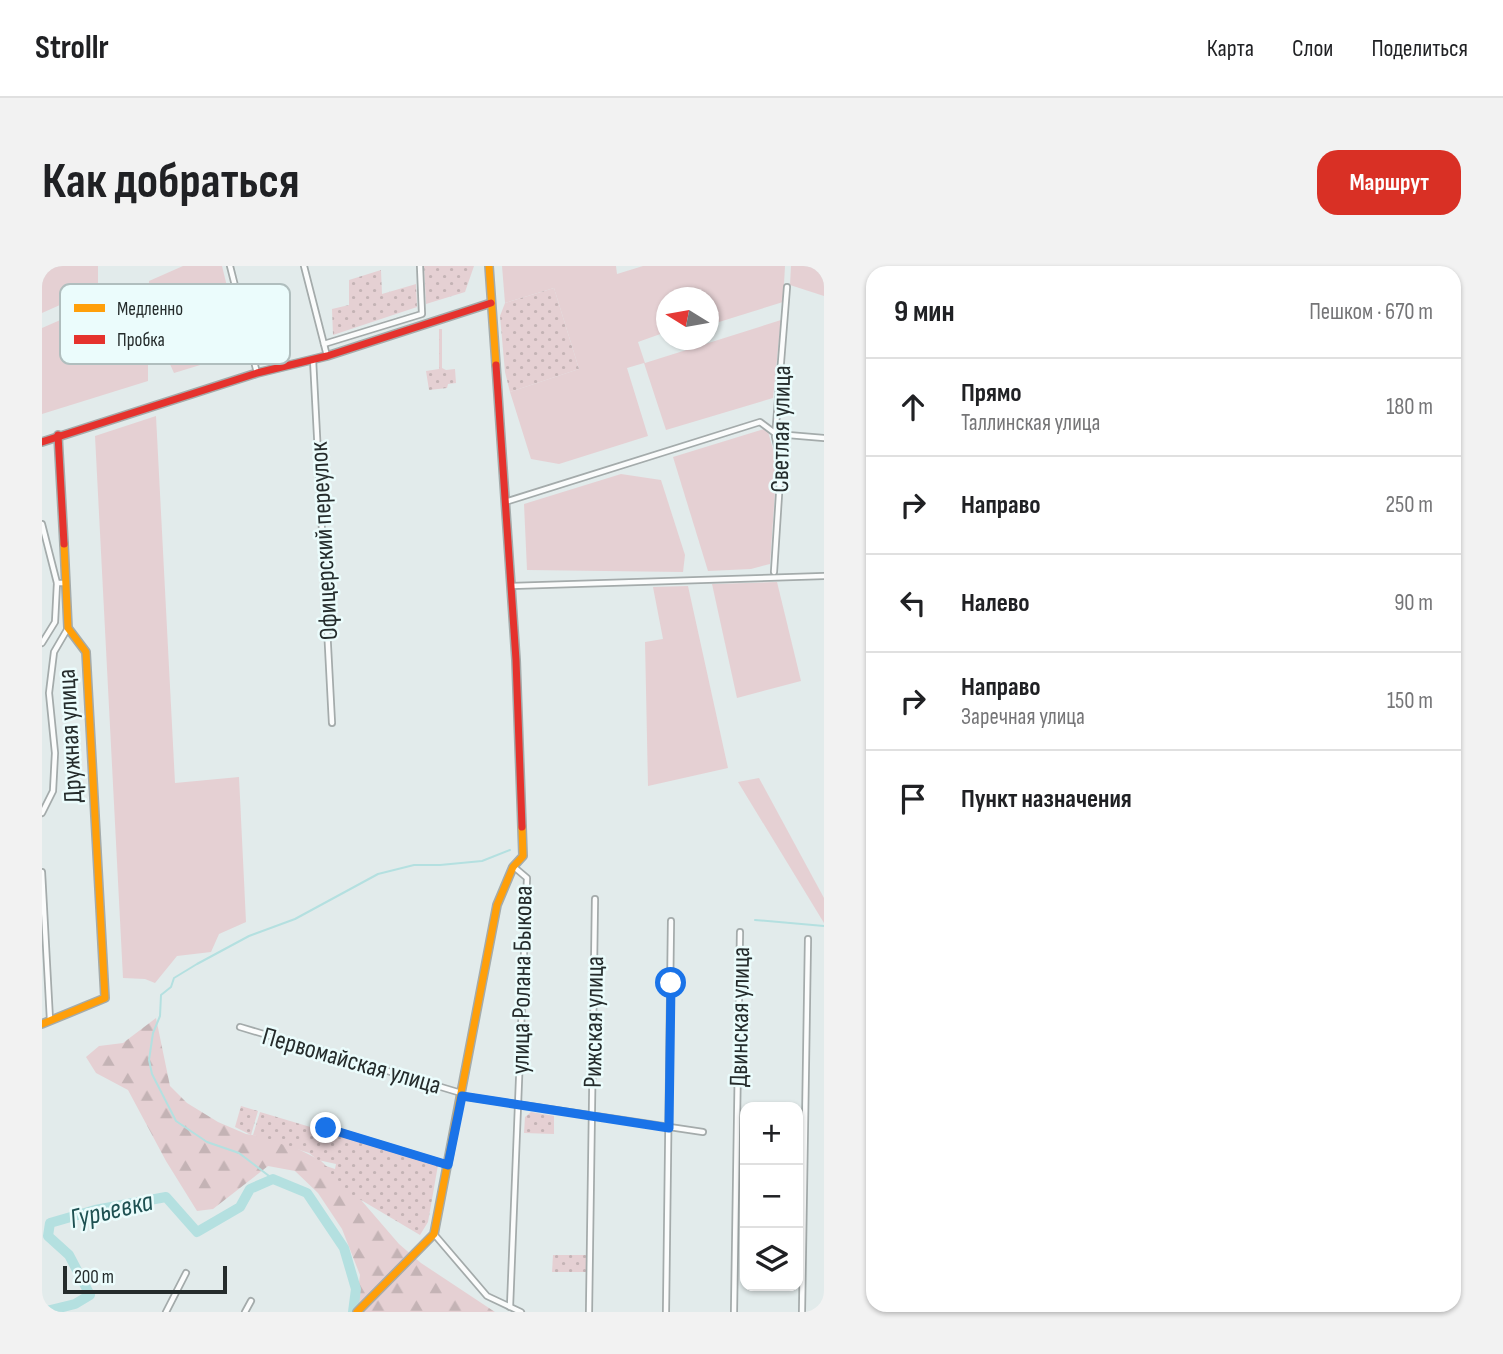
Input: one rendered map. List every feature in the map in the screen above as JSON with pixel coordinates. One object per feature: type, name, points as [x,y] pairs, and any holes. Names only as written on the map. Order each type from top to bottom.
[{"type":"street","points":[[230,266],[235,284]]},
{"type":"street","points":[[304,266],[327,356]]},
{"type":"street","points":[[324,344],[422,314],[420,266]]},
{"type":"street","points":[[360,1309],[434,1234],[498,905],[513,867],[523,856],[510,586],[489,266]]},
{"type":"street","name":"Светлая улица","points":[[774,572],[781,464],[776,434],[787,287]]},
{"type":"street","points":[[42,442],[257,373],[327,356],[491,303]]},
{"type":"street","name":"Офицерский переулок","points":[[313,359],[332,723]]},
{"type":"street","points":[[255,364],[257,373]]},
{"type":"street","points":[[504,503],[760,422],[776,434],[824,438]]},
{"type":"street","name":"Дружная улица","points":[[46,1022],[105,998],[86,652],[68,628],[58,435]]},
{"type":"street","points":[[42,524],[57,583],[55,622],[42,643]]},
{"type":"street","points":[[510,586],[824,576]]},
{"type":"street","points":[[57,583],[66,583]]},
{"type":"street","points":[[42,813],[53,791],[55,753],[49,693],[54,652],[68,628]]},
{"type":"street","name":"улица Ролана Быкова","points":[[510,1307],[527,878],[513,867]]},
{"type":"street","points":[[42,872],[46,1022]]},
{"type":"street","name":"Рижская улица","points":[[589,1312],[595,899]]},
{"type":"street","points":[[666,1312],[671,921]]},
{"type":"street","name":"Двинская улица","points":[[734,1312],[740,932]]},
{"type":"street","points":[[802,1312],[808,939]]},
{"type":"street","name":"Первомайская улица","points":[[240,1027],[463,1095],[703,1132]]},
{"type":"street","points":[[326,1128],[448,1165]]},
{"type":"street","points":[[434,1234],[487,1296],[521,1312]]},
{"type":"street","points":[[166,1312],[186,1273]]},
{"type":"street","points":[[246,1312],[251,1301]]},
{"type":"green space","points":[[42,266],[98,266],[98,284],[60,284],[60,305],[42,313]]},
{"type":"green space","points":[[183,266],[222,266],[226,284],[149,284],[149,281]]},
{"type":"green space","points":[[424,266],[474,266],[465,292],[426,304]]},
{"type":"green space","points":[[502,266],[616,266],[617,274],[643,266],[785,266],[783,302],[719,322],[719,287],[656,287],[656,336],[638,342],[645,363],[686,350],[719,350],[719,340],[781,320],[773,398],[666,430],[644,363],[627,368],[648,436],[559,464],[531,459],[510,392],[579,369],[554,288],[505,303]]},
{"type":"green space","points":[[791,266],[824,266],[824,296],[790,285]]},
{"type":"green space","points":[[381,270],[382,294],[416,284],[417,307],[333,335],[332,309],[349,305],[349,280]]},
{"type":"green space","points":[[554,288],[579,369],[510,392],[505,372],[500,316],[505,303]]},
{"type":"green space","points":[[60,320],[60,364],[148,364],[148,381],[42,414],[42,328]]},
{"type":"green space","points":[[439,329],[442,329],[442,368],[455,369],[456,383],[448,384],[447,388],[429,390],[426,371],[439,369]]},
{"type":"green space","points":[[170,364],[204,364],[174,373]]},
{"type":"green space","points":[[156,416],[175,783],[239,777],[246,922],[219,934],[211,952],[177,956],[155,983],[145,979],[123,978],[95,436]]},
{"type":"green space","points":[[767,428],[777,463],[770,564],[751,569],[708,571],[673,457]]},
{"type":"green space","points":[[621,474],[661,480],[685,555],[683,572],[527,570],[524,504]]},
{"type":"green space","points":[[777,582],[801,681],[737,698],[712,584]]},
{"type":"green space","points":[[688,586],[728,768],[648,786],[645,642],[663,639],[653,587]]},
{"type":"green space","points":[[759,778],[824,898],[824,923],[738,782]]},
{"type":"green space","points":[[156,1018],[170,1086],[187,1103],[218,1122],[246,1134],[278,1139],[320,1160],[355,1193],[399,1244],[421,1263],[495,1312],[362,1312],[356,1307],[360,1275],[342,1229],[318,1193],[295,1171],[268,1166],[213,1209],[197,1211],[166,1161],[128,1090],[96,1073],[86,1057],[99,1046],[123,1043]]},
{"type":"green space","points":[[241,1106],[258,1111],[251,1135],[235,1127]]},
{"type":"green space","points":[[260,1112],[438,1165],[428,1222],[420,1235],[356,1197],[353,1203],[323,1165],[335,1169],[336,1164],[318,1160],[309,1153],[253,1135]]},
{"type":"green space","points":[[531,1112],[554,1116],[554,1134],[524,1133],[525,1117]]},
{"type":"green space","points":[[553,1255],[586,1255],[586,1272],[552,1272]]},
{"type":"waterway","points":[[273,1179],[239,1153],[207,1142],[176,1121],[152,1074],[149,1060],[153,1033],[160,1016],[161,995],[171,987],[174,978],[197,964],[249,936],[295,919],[378,874],[414,865],[482,861],[510,850]]},
{"type":"waterway","points":[[755,920],[824,926]]},
{"type":"waterway","name":"Гурьевка","points":[[43,1312],[75,1304],[90,1295],[69,1255],[48,1236],[50,1223],[95,1210],[166,1197],[197,1232],[240,1207],[250,1189],[273,1179],[307,1193],[344,1248],[356,1289],[353,1312]]},
{"type":"traffic: slow","points":[[489,266],[496,365]]},
{"type":"traffic: slow","points":[[42,1024],[105,998],[86,652],[68,628],[64,544]]},
{"type":"traffic: slow","points":[[357,1312],[434,1234],[497,905],[513,867],[523,856],[522,827]]},
{"type":"traffic: jam","points":[[42,442],[257,373],[327,356],[491,303]]},
{"type":"traffic: jam","points":[[496,365],[516,660],[522,827]]},
{"type":"traffic: jam","points":[[58,435],[64,544]]},
{"type":"route","points":[[326,1128],[448,1165],[462,1096],[669,1128],[671,983]]}]
